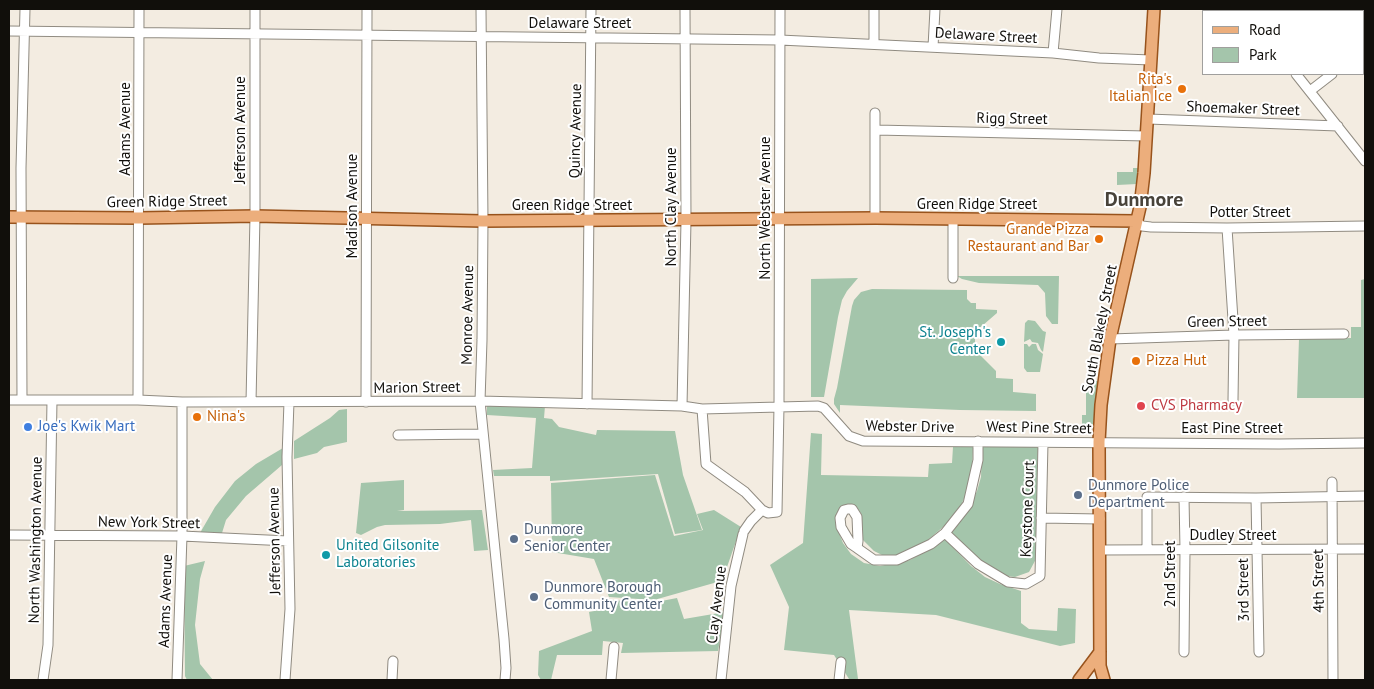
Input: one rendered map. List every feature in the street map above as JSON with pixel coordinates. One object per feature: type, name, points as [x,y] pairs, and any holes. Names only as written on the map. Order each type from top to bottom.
[{"type":"main road","name":"South Blakely Street","points":[[1104,680],[1100,666],[1099,442],[1102,391],[1110,339],[1140,207],[1148,119],[1154,9]]},
{"type":"main road","name":"Green Ridge Street","points":[[9,217],[139,218],[255,216],[483,221],[686,221],[780,218],[1136,221]]},
{"type":"main road","points":[[1079,680],[1100,652]]},
{"type":"street","points":[[22,400],[21,168],[25,9]]},
{"type":"street","name":"Adams Avenue","points":[[138,400],[140,9]]},
{"type":"street","name":"Jefferson Avenue","points":[[251,402],[255,216],[255,9]]},
{"type":"street","name":"Madison Avenue","points":[[366,402],[367,9]]},
{"type":"street","name":"Monroe Avenue","points":[[481,9],[483,221],[480,401],[504,639],[505,680]]},
{"type":"street","name":"Quincy Avenue","points":[[587,404],[592,9]]},
{"type":"street","name":"North Clay Avenue","points":[[682,406],[686,221],[685,9]]},
{"type":"street","name":"North Webster Avenue","points":[[779,406],[780,9]]},
{"type":"street","points":[[874,9],[874,43]]},
{"type":"street","points":[[933,46],[935,9]]},
{"type":"street","points":[[1053,53],[1057,9]]},
{"type":"street","name":"Delaware Street","points":[[9,32],[255,33],[780,40],[933,46],[1151,60]]},
{"type":"street","points":[[1297,75],[1365,161]]},
{"type":"street","points":[[1310,91],[1331,75]]},
{"type":"street","points":[[875,113],[875,218]]},
{"type":"street","name":"Shoemaker Street","points":[[1148,119],[1338,126]]},
{"type":"street","name":"Rigg Street","points":[[876,130],[1146,136]]},
{"type":"street","points":[[953,220],[953,278]]},
{"type":"street","name":"Potter Street","points":[[1136,221],[1142,226],[1227,228],[1365,226]]},
{"type":"street","points":[[1227,228],[1234,335],[1232,400]]},
{"type":"street","name":"Green Street","points":[[1110,339],[1344,334]]},
{"type":"street","name":"Marion Street","points":[[9,400],[182,402],[480,401],[682,406],[702,409],[779,406],[818,406],[824,408]]},
{"type":"street","name":"North Washington Avenue","points":[[43,680],[48,645],[52,400]]},
{"type":"street","name":"Adams Avenue","points":[[177,680],[182,536],[182,402]]},
{"type":"street","name":"Jefferson Avenue","points":[[285,680],[290,609],[287,457],[289,402]]},
{"type":"street","points":[[702,409],[706,464],[745,492],[762,510],[774,514],[778,510],[779,406]]},
{"type":"street","name":"Webster Drive","points":[[824,408],[844,432],[863,441],[978,441]]},
{"type":"street","points":[[398,435],[482,434]]},
{"type":"street","points":[[857,548],[874,560],[897,560],[931,544],[945,533],[968,504],[978,460],[978,441]]},
{"type":"street","name":"West Pine Street","points":[[978,441],[1099,442]]},
{"type":"street","name":"East Pine Street","points":[[1099,442],[1365,443]]},
{"type":"street","name":"Keystone Court","points":[[945,533],[978,564],[1008,582],[1026,584],[1040,576],[1043,443]]},
{"type":"street","name":"4th Street","points":[[1332,482],[1333,680]]},
{"type":"street","points":[[1147,550],[1147,497],[1365,496]]},
{"type":"street","name":"2nd Street","points":[[1184,497],[1184,652]]},
{"type":"street","name":"3rd Street","points":[[1256,498],[1260,652]]},
{"type":"street","name":"Clay Avenue","points":[[721,680],[731,586],[744,532],[751,520],[762,510]]},
{"type":"street","points":[[1041,518],[1100,519]]},
{"type":"street","name":"New York Street","points":[[9,535],[182,536],[288,541]]},
{"type":"street","name":"Dudley Street","points":[[1100,550],[1257,551],[1365,549]]},
{"type":"street","points":[[610,680],[614,647]]},
{"type":"street","points":[[392,680],[393,661]]},
{"type":"street","points":[[839,680],[841,662]]},
{"type":"green space","points":[[1133,168],[1138,168],[1137,184],[1117,185],[1117,172],[1133,172]]},
{"type":"green space","points":[[957,276],[1059,276],[1058,324],[1052,324],[1046,316],[1045,293],[1038,285],[979,283]]},
{"type":"green space","points":[[858,278],[842,300],[824,397],[811,397],[811,279]]},
{"type":"green space","points":[[1365,279],[1365,398],[1297,398],[1299,339],[1351,338],[1351,327],[1361,327],[1361,280]]},
{"type":"green space","points":[[872,289],[967,290],[967,299],[971,303],[976,303],[976,309],[997,310],[997,313],[975,332],[975,350],[996,371],[996,378],[1013,379],[1013,392],[1036,394],[1036,411],[840,405],[840,413],[834,404],[834,399],[852,306],[854,300],[861,292]]},
{"type":"green space","points":[[1028,320],[1035,321],[1046,332],[1043,352],[1038,343],[1032,342],[1030,339],[1024,342],[1025,323]]},
{"type":"green space","points":[[1024,344],[1027,344],[1029,347],[1032,344],[1036,344],[1038,350],[1043,354],[1040,372],[1027,372],[1024,368]]},
{"type":"green space","points":[[1086,381],[1098,381],[1093,429],[1080,430],[1082,415],[1086,415]]},
{"type":"green space","points":[[487,403],[545,406],[544,418],[552,419],[559,427],[596,435],[597,430],[675,431],[683,475],[702,530],[675,534],[658,474],[550,481],[550,476],[494,476],[493,470],[532,468],[536,418],[487,415]]},
{"type":"green space","points":[[347,409],[347,442],[324,447],[317,453],[294,459],[294,441],[339,410]]},
{"type":"green space","points":[[811,433],[822,434],[821,475],[928,477],[929,464],[952,463],[953,447],[973,446],[972,478],[968,491],[951,520],[928,540],[899,556],[884,556],[874,551],[863,540],[861,534],[862,515],[856,506],[850,504],[840,509],[836,514],[837,528],[843,543],[851,554],[864,563],[880,566],[910,560],[927,551],[944,538],[971,566],[985,577],[1021,591],[1021,623],[1029,629],[1057,631],[1058,608],[1076,609],[1075,643],[1060,646],[936,615],[849,610],[858,679],[849,679],[834,655],[784,650],[789,607],[770,565],[803,543]]},
{"type":"green space","points":[[982,446],[1038,446],[1036,559],[1029,572],[1015,577],[1006,576],[978,559],[951,532],[965,515],[977,491],[981,477]]},
{"type":"green space","points":[[283,448],[282,465],[246,496],[226,520],[222,533],[200,533],[215,507],[235,481],[256,464]]},
{"type":"green space","points":[[655,475],[674,536],[703,530],[697,514],[714,510],[741,527],[727,567],[721,581],[654,600],[609,597],[594,559],[552,552],[551,483]]},
{"type":"green space","points":[[404,480],[404,510],[397,511],[482,510],[488,550],[474,551],[471,520],[440,524],[385,525],[361,535],[356,533],[361,483]]},
{"type":"green space","points":[[205,561],[200,579],[195,625],[200,664],[213,680],[187,680],[185,676],[184,566]]},
{"type":"green space","points":[[677,598],[684,619],[725,612],[718,651],[621,653],[623,643],[603,641],[602,655],[557,655],[551,680],[541,680],[538,675],[539,651],[592,631],[589,612],[610,608],[610,600],[651,603]]},
{"type":"place","name":"Rita's Italian Ice","points":[[1182,89]]},
{"type":"place","name":"Grande Pizza Restaurant and Bar","points":[[1099,239]]},
{"type":"place","name":"St. Joseph's Center","points":[[1001,342]]},
{"type":"place","name":"Pizza Hut","points":[[1136,361]]},
{"type":"place","name":"CVS Pharmacy","points":[[1141,406]]},
{"type":"place","name":"Nina's","points":[[197,417]]},
{"type":"place","name":"Joe's Kwik Mart","points":[[28,427]]},
{"type":"place","name":"Dunmore Police Department","points":[[1078,495]]},
{"type":"place","name":"Dunmore Senior Center","points":[[514,539]]},
{"type":"place","name":"United Gilsonite Laboratories","points":[[326,555]]},
{"type":"place","name":"Dunmore Borough Community Center","points":[[534,597]]},
{"type":"district","name":"Dunmore","points":[[1144,200]]}]
